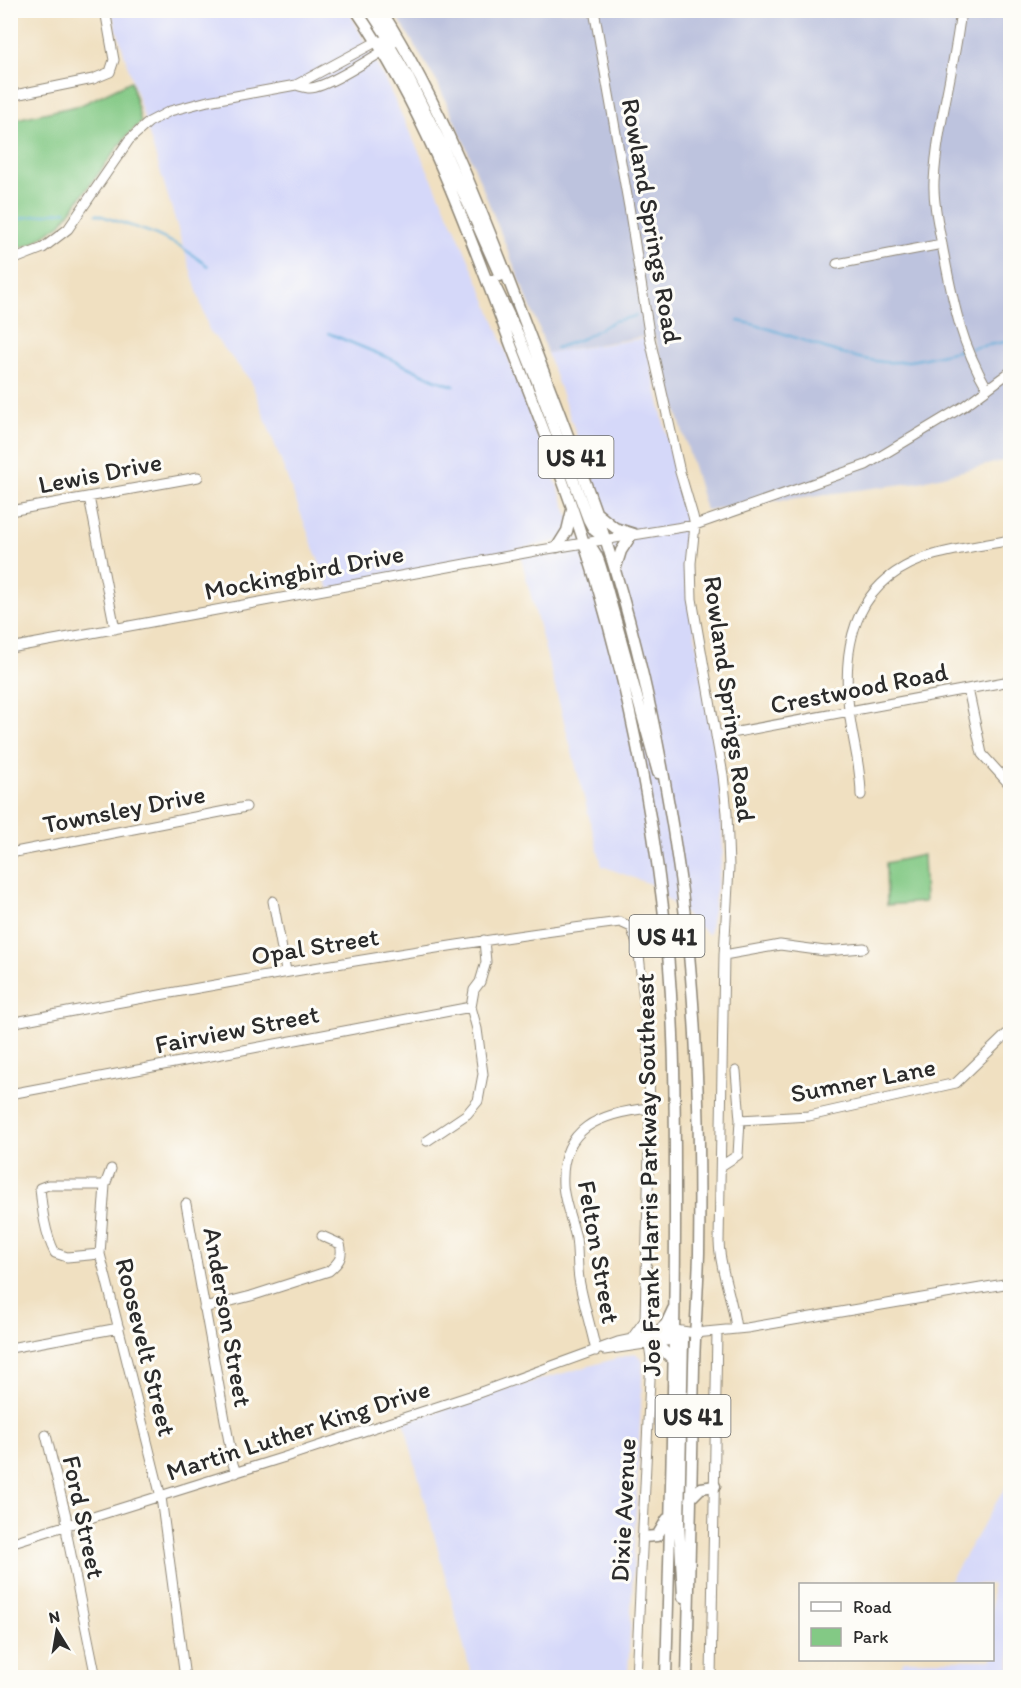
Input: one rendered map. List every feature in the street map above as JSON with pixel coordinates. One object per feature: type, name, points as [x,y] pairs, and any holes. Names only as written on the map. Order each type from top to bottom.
[{"type":"main road","name":"Joe Frank Harris Parkway Southeast","points":[[356,10],[428,90],[465,168],[605,538],[642,674],[666,788],[686,922],[696,1053],[699,1161],[699,1257],[690,1499],[687,1677]]},
{"type":"main road","points":[[370,10],[388,43]]},
{"type":"main road","name":"Joe Frank Harris Parkway Southeast","points":[[381,10],[388,43],[479,260],[584,542],[613,644],[648,808],[664,908],[676,1083],[675,1306],[677,1336],[674,1361],[669,1514],[666,1677]]},
{"type":"main road","points":[[479,260],[497,288],[519,336],[588,519],[594,530],[605,538]]},
{"type":"main road","points":[[557,547],[567,531],[572,510]]},
{"type":"main road","points":[[596,512],[615,528],[633,534],[621,551],[615,574]]},
{"type":"main road","points":[[584,542],[591,546],[598,557],[655,766],[666,788]]},
{"type":"main road","points":[[656,1334],[666,1324],[675,1306]]},
{"type":"main road","points":[[677,1336],[679,1540],[682,1589],[688,1627]]},
{"type":"main road","points":[[649,1344],[661,1348],[674,1361]]},
{"type":"main road","points":[[690,1499],[701,1488],[716,1486]]},
{"type":"main road","points":[[643,1537],[657,1536],[669,1514]]},
{"type":"street","points":[[10,96],[93,79],[110,72],[114,60],[105,10]]},
{"type":"street","name":"Rowland Springs Road","points":[[594,10],[634,237],[643,304],[666,412],[695,525],[691,553],[691,586],[723,775],[728,828],[728,886],[724,955],[720,1263],[734,1313],[736,1329]]},
{"type":"street","points":[[962,10],[943,114],[934,184],[937,216],[958,324],[973,362],[987,388]]},
{"type":"street","points":[[10,261],[43,248],[68,229],[129,140],[156,117],[191,105],[296,85],[388,43]]},
{"type":"street","points":[[837,264],[942,244]]},
{"type":"street","name":"Mockingbird Drive","points":[[10,648],[605,538],[695,525],[866,465],[964,406],[1011,372]]},
{"type":"street","name":"Lewis Drive","points":[[10,511],[198,477]]},
{"type":"street","points":[[90,497],[115,628]]},
{"type":"street","points":[[861,795],[861,778],[849,710],[846,667],[853,627],[870,597],[891,574],[933,555],[1011,540]]},
{"type":"street","name":"Crestwood Road","points":[[716,736],[1011,681]]},
{"type":"street","points":[[968,689],[982,754],[1011,785]]},
{"type":"street","name":"Townsley Drive","points":[[10,853],[246,807]]},
{"type":"street","points":[[273,901],[285,971]]},
{"type":"street","name":"Opal Street","points":[[10,1023],[285,971],[484,940],[620,922],[628,924],[635,935],[639,952],[648,1037],[650,1108]]},
{"type":"street","points":[[427,1141],[467,1114],[478,1101],[483,1074],[477,1029],[471,1007],[474,990],[480,982],[486,962],[484,940]]},
{"type":"street","points":[[724,955],[780,945],[825,951],[864,948]]},
{"type":"street","name":"Fairview Street","points":[[10,1094],[471,1007]]},
{"type":"street","name":"Sumner Lane","points":[[740,1120],[809,1116],[956,1083],[1011,1031]]},
{"type":"street","points":[[721,1166],[738,1155],[740,1120],[736,1071]]},
{"type":"street","points":[[650,1108],[645,1320],[656,1334]]},
{"type":"street","name":"Felton Street","points":[[596,1351],[579,1279],[577,1245],[563,1187],[564,1167],[573,1139],[588,1125],[606,1117],[650,1108]]},
{"type":"street","name":"Roosevelt Street","points":[[111,1169],[105,1185],[100,1254],[161,1497],[185,1677]]},
{"type":"street","points":[[100,1254],[67,1257],[55,1253],[42,1209],[40,1188],[48,1185],[105,1185]]},
{"type":"street","name":"Anderson Street","points":[[186,1204],[236,1473]]},
{"type":"street","points":[[204,1308],[251,1296],[329,1271],[338,1262],[342,1252],[340,1244],[322,1236]]},
{"type":"street","name":"Martin Luther King Drive","points":[[596,1351],[1011,1283]]},
{"type":"street","points":[[632,1338],[645,1320]]},
{"type":"street","points":[[10,1348],[119,1328]]},
{"type":"street","points":[[711,1677],[717,1331]]},
{"type":"street","name":"Martin Luther King Drive","points":[[10,1543],[236,1473],[632,1338],[656,1334],[677,1336]]},
{"type":"street","name":"Dixie Avenue","points":[[636,1677],[651,1358],[649,1344]]},
{"type":"street","name":"Ford Street","points":[[45,1435],[66,1516],[66,1526],[96,1677]]},
{"type":"shaded area","points":[[111,11],[349,11],[387,84],[456,230],[485,297],[577,537],[329,589],[251,381],[209,330]]},
{"type":"shaded area","points":[[394,11],[1010,11],[1010,459],[919,482],[706,510],[654,335],[547,353],[465,144],[438,84]]},
{"type":"shaded area","points":[[645,338],[688,518],[686,581],[720,782],[723,851],[709,935],[650,884],[602,866],[520,554],[541,550],[610,528],[547,353]]},
{"type":"shaded area","points":[[636,1353],[643,1362],[628,1677],[472,1677],[404,1422],[503,1390]]},
{"type":"shaded area","points":[[1010,1479],[1010,1677],[893,1677],[903,1661],[994,1661],[994,1583],[949,1583]]},
{"type":"shaded area","points":[[699,1671],[721,1672],[773,1677],[698,1678]]},
{"type":"green space","points":[[131,81],[141,122],[125,138],[61,224],[31,244],[11,251],[11,120],[81,105]]},
{"type":"green space","points":[[923,855],[925,902],[887,905],[886,863]]},
{"type":"waterway","points":[[10,222],[66,211]]},
{"type":"waterway","points":[[96,214],[152,233],[180,246],[208,266]]},
{"type":"waterway","points":[[556,348],[584,338],[614,321],[636,316]]},
{"type":"waterway","points":[[738,321],[775,330],[847,355],[884,362],[915,360],[966,349]]},
{"type":"waterway","points":[[328,333],[454,386]]},
{"type":"waterway","points":[[972,348],[1010,341]]}]
